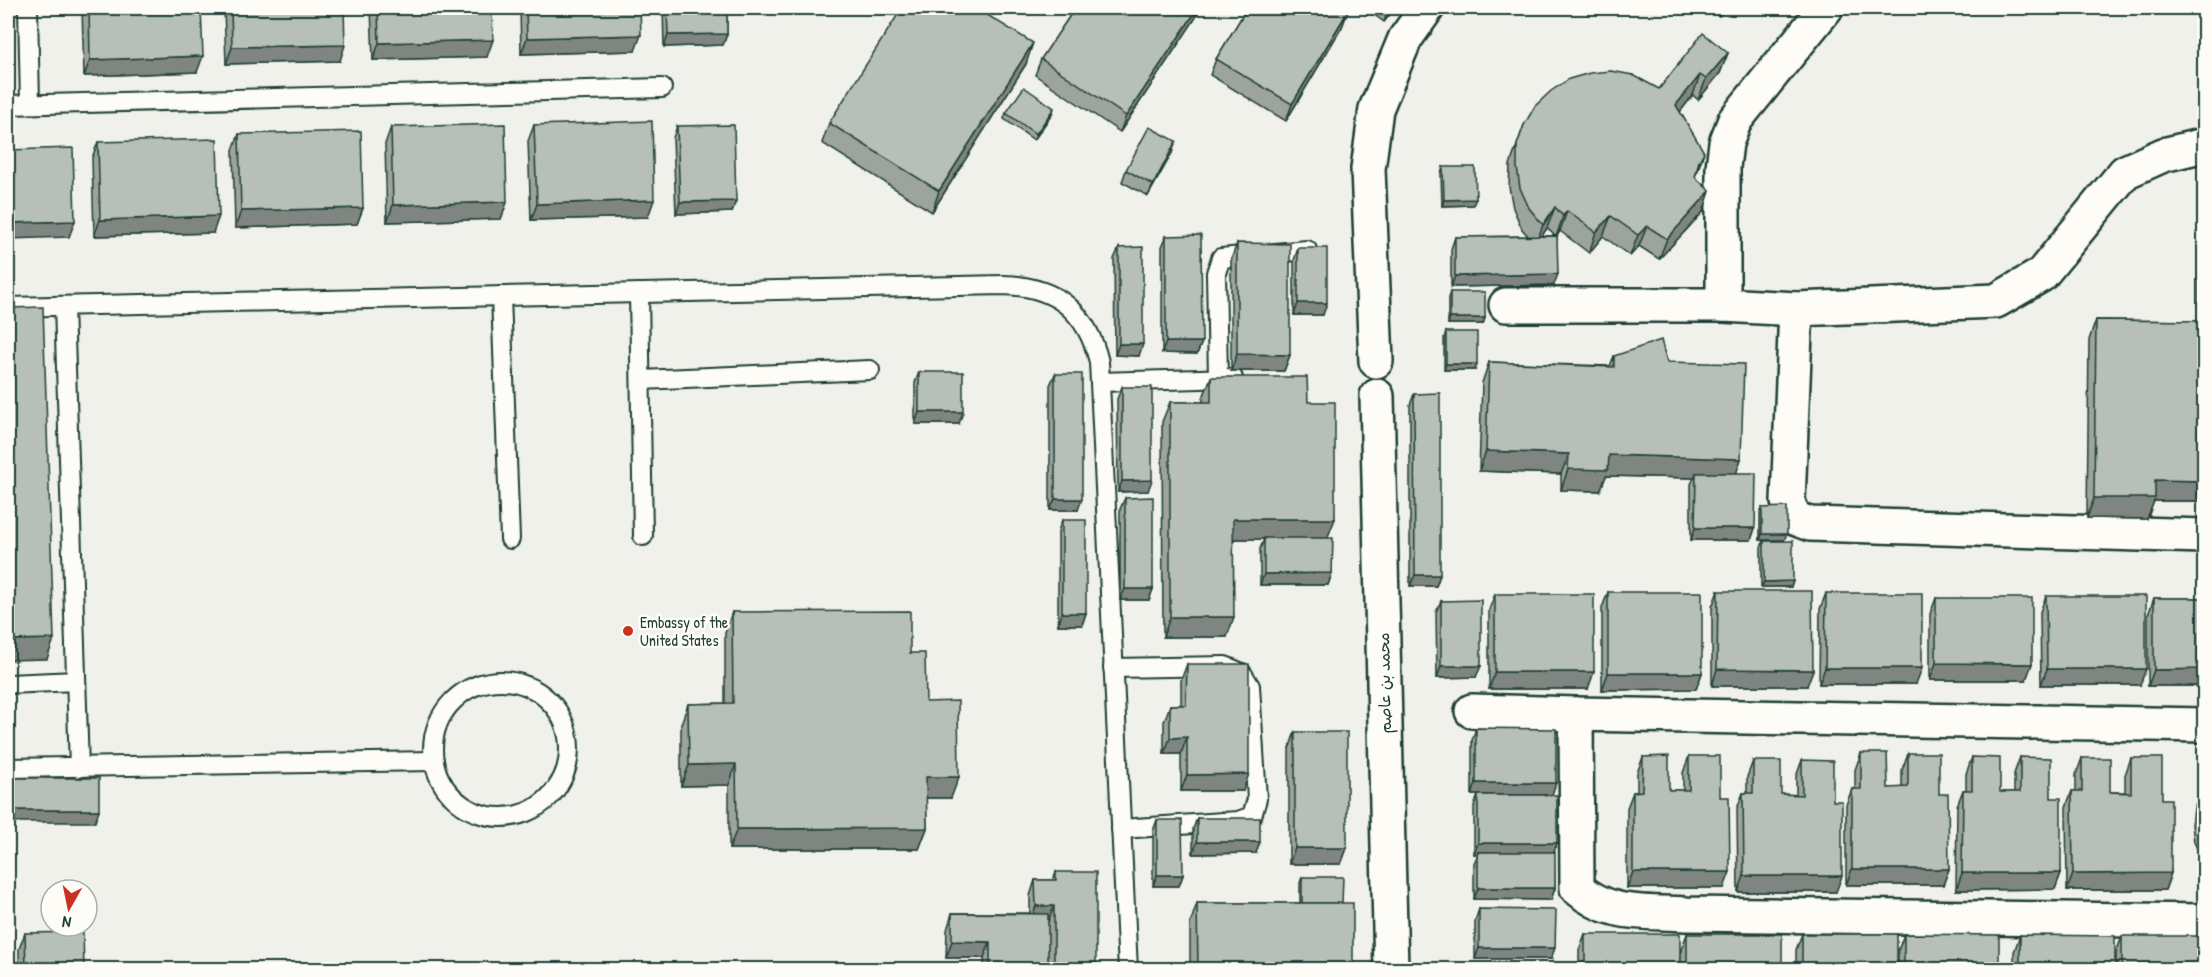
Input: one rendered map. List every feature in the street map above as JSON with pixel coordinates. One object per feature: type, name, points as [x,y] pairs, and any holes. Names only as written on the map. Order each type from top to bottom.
[{"type":"street","points":[[1376,361],[1368,169],[1376,109],[1405,39],[1427,8]]},
{"type":"street","points":[[1724,305],[1723,167],[1726,143],[1735,120],[1826,8]]},
{"type":"street","points":[[1506,305],[1724,305],[1796,309],[1996,302],[2041,276],[2125,172],[2163,155],[2205,145]]},
{"type":"street","points":[[1796,309],[1788,501],[1794,518],[1810,524],[2205,536]]},
{"type":"street","name":"محمد بن عاصم","points":[[1377,396],[1392,969]]},
{"type":"street","points":[[1472,711],[2205,725]]},
{"type":"street","points":[[1576,714],[1577,888],[1592,902],[1609,909],[1686,914],[2205,921]]},
{"type":"lane","points":[[27,8],[30,105]]},
{"type":"lane","points":[[8,105],[662,88]]},
{"type":"lane","points":[[1218,378],[1216,273],[1221,258],[1307,250]]},
{"type":"lane","points":[[8,307],[1022,285],[1041,290],[1059,299],[1086,326],[1095,343],[1100,382],[1128,969]]},
{"type":"lane","points":[[639,293],[643,537]]},
{"type":"lane","points":[[501,296],[510,539]]},
{"type":"lane","points":[[64,306],[79,768]]},
{"type":"lane","points":[[641,380],[870,370]]},
{"type":"lane","points":[[1100,382],[1253,378]]},
{"type":"lane","points":[[1113,668],[1225,666],[1242,673],[1250,686],[1257,799],[1252,816],[1238,821],[1121,829]]},
{"type":"lane","points":[[8,684],[76,681]]},
{"type":"lane","points":[[495,681],[518,683],[538,692],[555,706],[566,726],[570,748],[566,771],[556,790],[540,806],[519,815],[496,817],[475,812],[456,800],[441,782],[434,761],[434,739],[441,717],[454,699],[474,687],[495,681]]},
{"type":"lane","points":[[8,768],[434,761]]},
{"type":"building","points":[[89,8],[201,8],[203,56],[90,60]]},
{"type":"building","points":[[231,8],[344,8],[345,45],[232,47]]},
{"type":"building","points":[[378,8],[492,8],[493,40],[379,43]]},
{"type":"building","points":[[526,8],[640,8],[641,35],[527,38]]},
{"type":"building","points":[[667,8],[727,8],[727,34],[668,35]]},
{"type":"building","points":[[902,8],[976,8],[1033,43],[939,191],[829,123]]},
{"type":"building","points":[[1075,8],[1198,8],[1126,116],[1041,59]]},
{"type":"building","points":[[1247,8],[1342,8],[1348,11],[1292,104],[1216,59]]},
{"type":"building","points":[[1374,8],[1393,8],[1386,16]]},
{"type":"building","points":[[1703,33],[1728,53],[1706,79],[1700,75],[1676,105],[1704,152],[1695,177],[1710,191],[1667,239],[1647,226],[1638,235],[1611,216],[1596,232],[1567,211],[1563,216],[1555,207],[1543,225],[1529,208],[1520,188],[1517,167],[1517,145],[1524,125],[1535,106],[1569,79],[1590,73],[1611,71],[1633,75],[1659,89]]},
{"type":"building","points":[[1024,87],[1054,108],[1036,134],[1006,113]]},
{"type":"building","points":[[652,121],[654,200],[537,204],[534,125]]},
{"type":"building","points":[[505,124],[507,202],[393,205],[391,127]]},
{"type":"building","points":[[734,125],[736,201],[680,202],[677,126]]},
{"type":"building","points":[[1149,127],[1176,141],[1153,185],[1126,170]]},
{"type":"building","points":[[361,131],[363,208],[241,211],[239,134]]},
{"type":"building","points":[[217,139],[219,216],[100,220],[98,142]]},
{"type":"building","points":[[73,148],[75,221],[8,223],[8,150]]},
{"type":"building","points":[[1443,167],[1475,167],[1476,199],[1444,200]]},
{"type":"building","points":[[1201,235],[1202,342],[1166,342],[1166,236]]},
{"type":"building","points":[[1557,236],[1558,274],[1455,276],[1455,237]]},
{"type":"building","points":[[1237,243],[1290,244],[1290,355],[1237,354]]},
{"type":"building","points":[[1143,247],[1143,344],[1119,344],[1119,248]]},
{"type":"building","points":[[1298,248],[1327,248],[1327,303],[1298,303]]},
{"type":"building","points":[[1450,292],[1485,292],[1485,318],[1450,318]]},
{"type":"building","points":[[43,307],[54,639],[8,640],[8,308]]},
{"type":"building","points":[[2096,320],[2205,321],[2205,481],[2155,480],[2155,498],[2094,498]]},
{"type":"building","points":[[1446,332],[1477,332],[1477,364],[1446,364]]},
{"type":"building","points":[[1661,340],[1667,362],[1744,364],[1741,459],[1609,455],[1608,470],[1568,469],[1569,454],[1486,451],[1489,362],[1614,367],[1614,356]]},
{"type":"building","points":[[919,372],[963,372],[963,412],[919,412]]},
{"type":"building","points":[[1055,374],[1082,374],[1082,499],[1055,499]]},
{"type":"building","points":[[1211,377],[1307,377],[1308,402],[1335,402],[1335,519],[1233,519],[1234,617],[1170,617],[1170,402],[1211,402]]},
{"type":"building","points":[[1122,387],[1152,387],[1152,480],[1122,481]]},
{"type":"building","points":[[1440,393],[1440,575],[1415,575],[1414,394]]},
{"type":"building","points":[[1696,473],[1756,473],[1755,528],[1695,528]]},
{"type":"building","points":[[1153,497],[1153,589],[1125,589],[1125,498]]},
{"type":"building","points":[[1787,507],[1787,534],[1762,534],[1762,508]]},
{"type":"building","points":[[1062,520],[1086,520],[1086,613],[1062,613]]},
{"type":"building","points":[[1264,538],[1333,538],[1332,573],[1264,574]]},
{"type":"building","points":[[1764,541],[1793,541],[1793,581],[1764,582]]},
{"type":"building","points":[[1718,591],[1812,591],[1813,670],[1717,669]]},
{"type":"building","points":[[1608,592],[1702,592],[1702,673],[1608,673]]},
{"type":"building","points":[[1826,593],[1922,593],[1922,668],[1825,668]]},
{"type":"building","points":[[1495,594],[1594,594],[1594,672],[1495,672]]},
{"type":"building","points":[[2046,596],[2146,596],[2146,669],[2047,669]]},
{"type":"building","points":[[1936,598],[2032,598],[2032,664],[1936,663]]},
{"type":"building","points":[[2154,598],[2205,598],[2205,669],[2154,670]]},
{"type":"building","points":[[1481,600],[1481,666],[1441,666],[1441,601]]},
{"type":"building","points":[[910,611],[910,653],[925,653],[926,702],[958,701],[959,777],[926,777],[927,828],[737,829],[736,764],[689,765],[688,704],[733,703],[732,612]]},
{"type":"building","points":[[1187,664],[1249,664],[1249,774],[1187,775],[1187,737],[1170,738],[1170,705],[1186,705]]},
{"type":"building","points":[[1476,728],[1556,729],[1556,783],[1476,783]]},
{"type":"building","points":[[1295,732],[1347,732],[1347,848],[1295,848]]},
{"type":"building","points":[[1861,753],[1887,753],[1888,788],[1908,787],[1908,753],[1939,753],[1939,794],[1948,794],[1949,869],[1852,869],[1852,789],[1861,789]]},
{"type":"building","points":[[1669,756],[1669,790],[1689,790],[1689,756],[1720,756],[1720,797],[1729,797],[1730,872],[1633,872],[1633,792],[1642,791],[1643,757]]},
{"type":"building","points":[[1972,757],[2000,758],[2000,792],[2020,792],[2020,757],[2051,758],[2051,798],[2061,798],[2061,873],[1962,873],[1963,790],[1972,790]]},
{"type":"building","points":[[2082,758],[2110,758],[2110,792],[2131,793],[2131,758],[2162,758],[2162,799],[2171,799],[2171,873],[2073,874],[2072,791],[2082,791]]},
{"type":"building","points":[[1802,760],[1833,761],[1833,801],[1842,801],[1842,876],[1744,876],[1743,793],[1753,793],[1753,761],[1781,761],[1781,794],[1802,795]]},
{"type":"building","points":[[8,778],[99,778],[99,810],[8,810]]},
{"type":"building","points":[[2205,782],[2205,835],[2200,825],[2198,808],[2200,792]]},
{"type":"building","points":[[1478,795],[1557,795],[1557,843],[1478,843]]},
{"type":"building","points":[[1197,818],[1260,818],[1260,842],[1197,842]]},
{"type":"building","points":[[1157,820],[1182,820],[1183,875],[1157,875]]},
{"type":"building","points":[[1478,852],[1555,852],[1555,888],[1478,888]]},
{"type":"building","points":[[1056,872],[1096,872],[1096,969],[1054,969],[1054,906],[1036,906],[1035,880],[1056,880]]},
{"type":"building","points":[[1302,877],[1343,877],[1342,903],[1302,903]]},
{"type":"building","points":[[1197,903],[1353,903],[1353,969],[1198,969]]},
{"type":"building","points":[[1479,909],[1556,910],[1555,948],[1479,948]]},
{"type":"building","points":[[952,913],[1048,914],[1048,969],[990,969],[990,942],[952,941]]},
{"type":"building","points":[[25,933],[39,933],[39,938],[83,938],[84,969],[26,969]]},
{"type":"building","points":[[1585,934],[1680,934],[1680,969],[1585,969]]},
{"type":"building","points":[[1687,934],[1782,934],[1782,969],[1687,969]]},
{"type":"building","points":[[1802,934],[1897,934],[1897,969],[1802,969]]},
{"type":"building","points":[[1904,934],[1999,935],[1999,969],[1904,969]]},
{"type":"building","points":[[2020,935],[2115,936],[2115,969],[2020,969]]},
{"type":"building","points":[[2122,936],[2205,936],[2205,969],[2122,969]]},
{"type":"place","name":"Embassy of the United States","points":[[628,631]]}]
